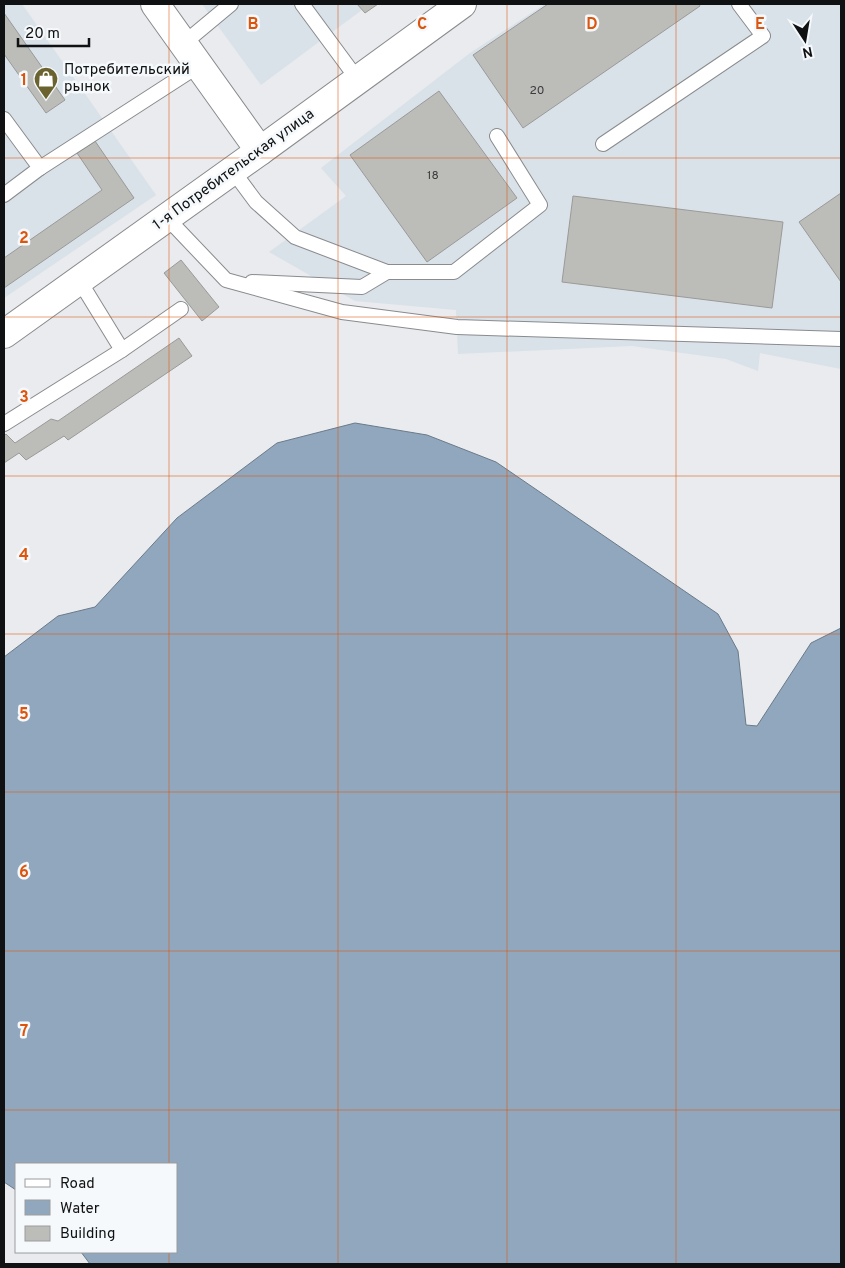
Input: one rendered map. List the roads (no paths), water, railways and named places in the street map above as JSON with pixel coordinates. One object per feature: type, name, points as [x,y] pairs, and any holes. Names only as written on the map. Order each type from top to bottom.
[{"type":"street","points":[[155,4],[260,151]]},
{"type":"street","name":"1-я Потребительская улица","points":[[4,334],[462,4]]},
{"type":"lane","points":[[183,44],[231,4]]},
{"type":"lane","points":[[302,4],[358,80]]},
{"type":"lane","points":[[603,144],[763,36],[740,4]]},
{"type":"lane","points":[[4,194],[40,168],[198,66]]},
{"type":"lane","points":[[4,120],[40,168]]},
{"type":"lane","points":[[232,171],[256,202],[295,237],[387,272],[454,272],[540,205],[497,136]]},
{"type":"lane","points":[[167,218],[226,280],[342,312],[457,327],[841,339]]},
{"type":"lane","points":[[226,280],[362,287],[387,272]]},
{"type":"lane","points":[[79,280],[122,350]]},
{"type":"lane","points":[[4,424],[122,350],[181,310]]},
{"type":"water","points":[[355,423],[427,435],[496,462],[718,614],[738,651],[746,725],[757,726],[811,643],[841,628],[841,1264],[90,1264],[82,1253],[178,1253],[178,1163],[15,1163],[15,1189],[4,1182],[4,657],[58,616],[95,607],[177,518],[277,443]]},
{"type":"place","name":"Потребительский рынок","points":[[46,100]]}]
